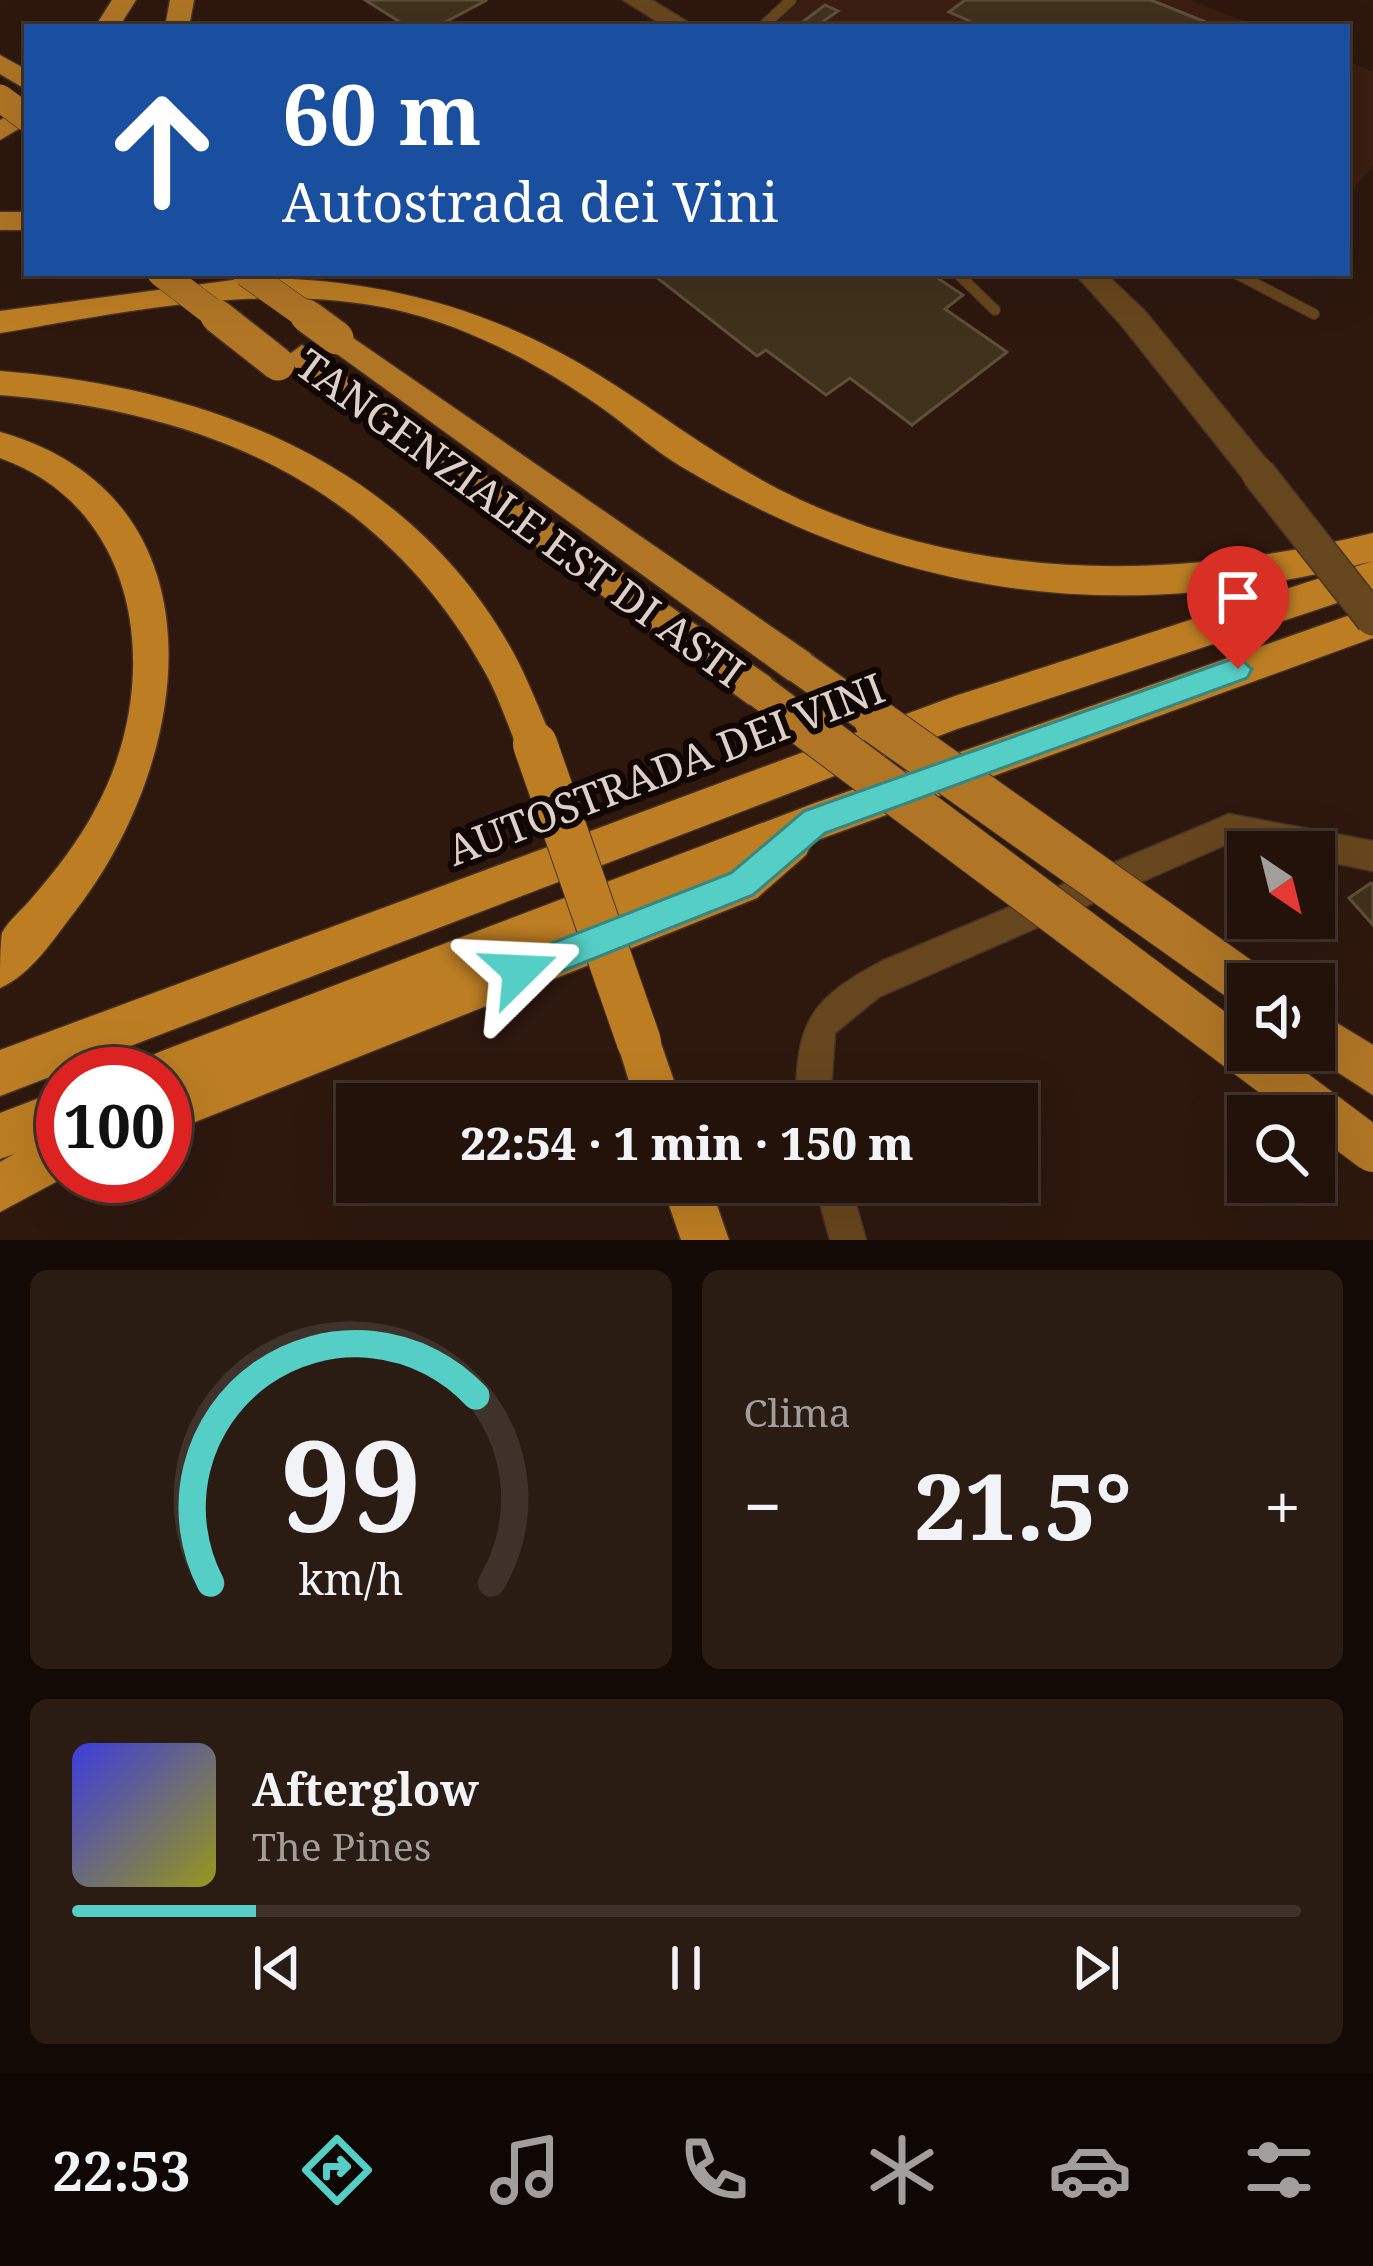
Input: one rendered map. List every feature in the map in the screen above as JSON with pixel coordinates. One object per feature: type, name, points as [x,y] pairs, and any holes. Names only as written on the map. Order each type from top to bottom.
[{"type":"highway","points":[[165,276],[290,360]]},
{"type":"highway","name":"TANGENZIALE EST DI ASTI","points":[[191,276],[290,360],[761,692],[1373,1150]]},
{"type":"highway","name":"TANGENZIALE EST DI ASTI","points":[[251,276],[348,334],[481,443],[1227,970]]},
{"type":"highway","points":[[279,276],[348,334]]},
{"type":"highway","points":[[0,322],[240,289],[324,288],[400,301],[477,326],[550,361],[686,453],[767,500],[929,559],[1032,579],[1123,588],[1215,584],[1297,571],[1373,547]]},
{"type":"highway","points":[[0,383],[147,399],[230,427],[320,469],[388,522],[451,591],[498,662],[535,744],[652,1083]]},
{"type":"highway","points":[[0,445],[58,472],[105,508],[139,562],[154,625],[148,722],[118,806],[72,879],[0,965]]},
{"type":"highway","name":"AUTOSTRADA DEI VINI","points":[[0,1073],[955,713],[1373,576]]},
{"type":"highway","points":[[192,1062],[815,822],[1373,621]]},
{"type":"highway","points":[[192,1101],[742,884],[815,822]]},
{"type":"highway","points":[[1335,1046],[1373,1072]]},
{"type":"highway","points":[[0,1136],[36,1122]]},
{"type":"highway","points":[[0,1188],[36,1167]]},
{"type":"highway","points":[[692,1203],[705,1240]]},
{"type":"street","points":[[635,0],[679,24]]},
{"type":"street","points":[[1091,276],[1133,318],[1373,621]]},
{"type":"street","points":[[813,1083],[812,1039],[844,998],[1229,828],[1373,856]]},
{"type":"street","points":[[838,1203],[848,1240]]},
{"type":"lane","points":[[765,24],[791,0]]},
{"type":"lane","points":[[960,276],[994,310]]},
{"type":"lane","points":[[1241,276],[1314,314]]},
{"type":"shaded area","points":[[800,0],[1190,0],[1252,24],[789,24],[778,19]]},
{"type":"shaded area","points":[[1350,62],[1373,71],[1373,166],[1350,193]]},
{"type":"building","points":[[365,0],[487,0],[442,24],[403,24]]},
{"type":"building","points":[[965,0],[1151,0],[1211,24],[976,24],[949,12]]},
{"type":"building","points":[[825,5],[838,11],[819,24],[800,24]]},
{"type":"building","points":[[655,276],[934,276],[963,295],[945,309],[1007,352],[912,425],[850,378],[826,395],[766,350],[757,356]]},
{"type":"building","points":[[1373,885],[1373,925],[1349,898]]},
{"type":"route","points":[[520,971],[742,884],[815,822],[1238,669]]}]
